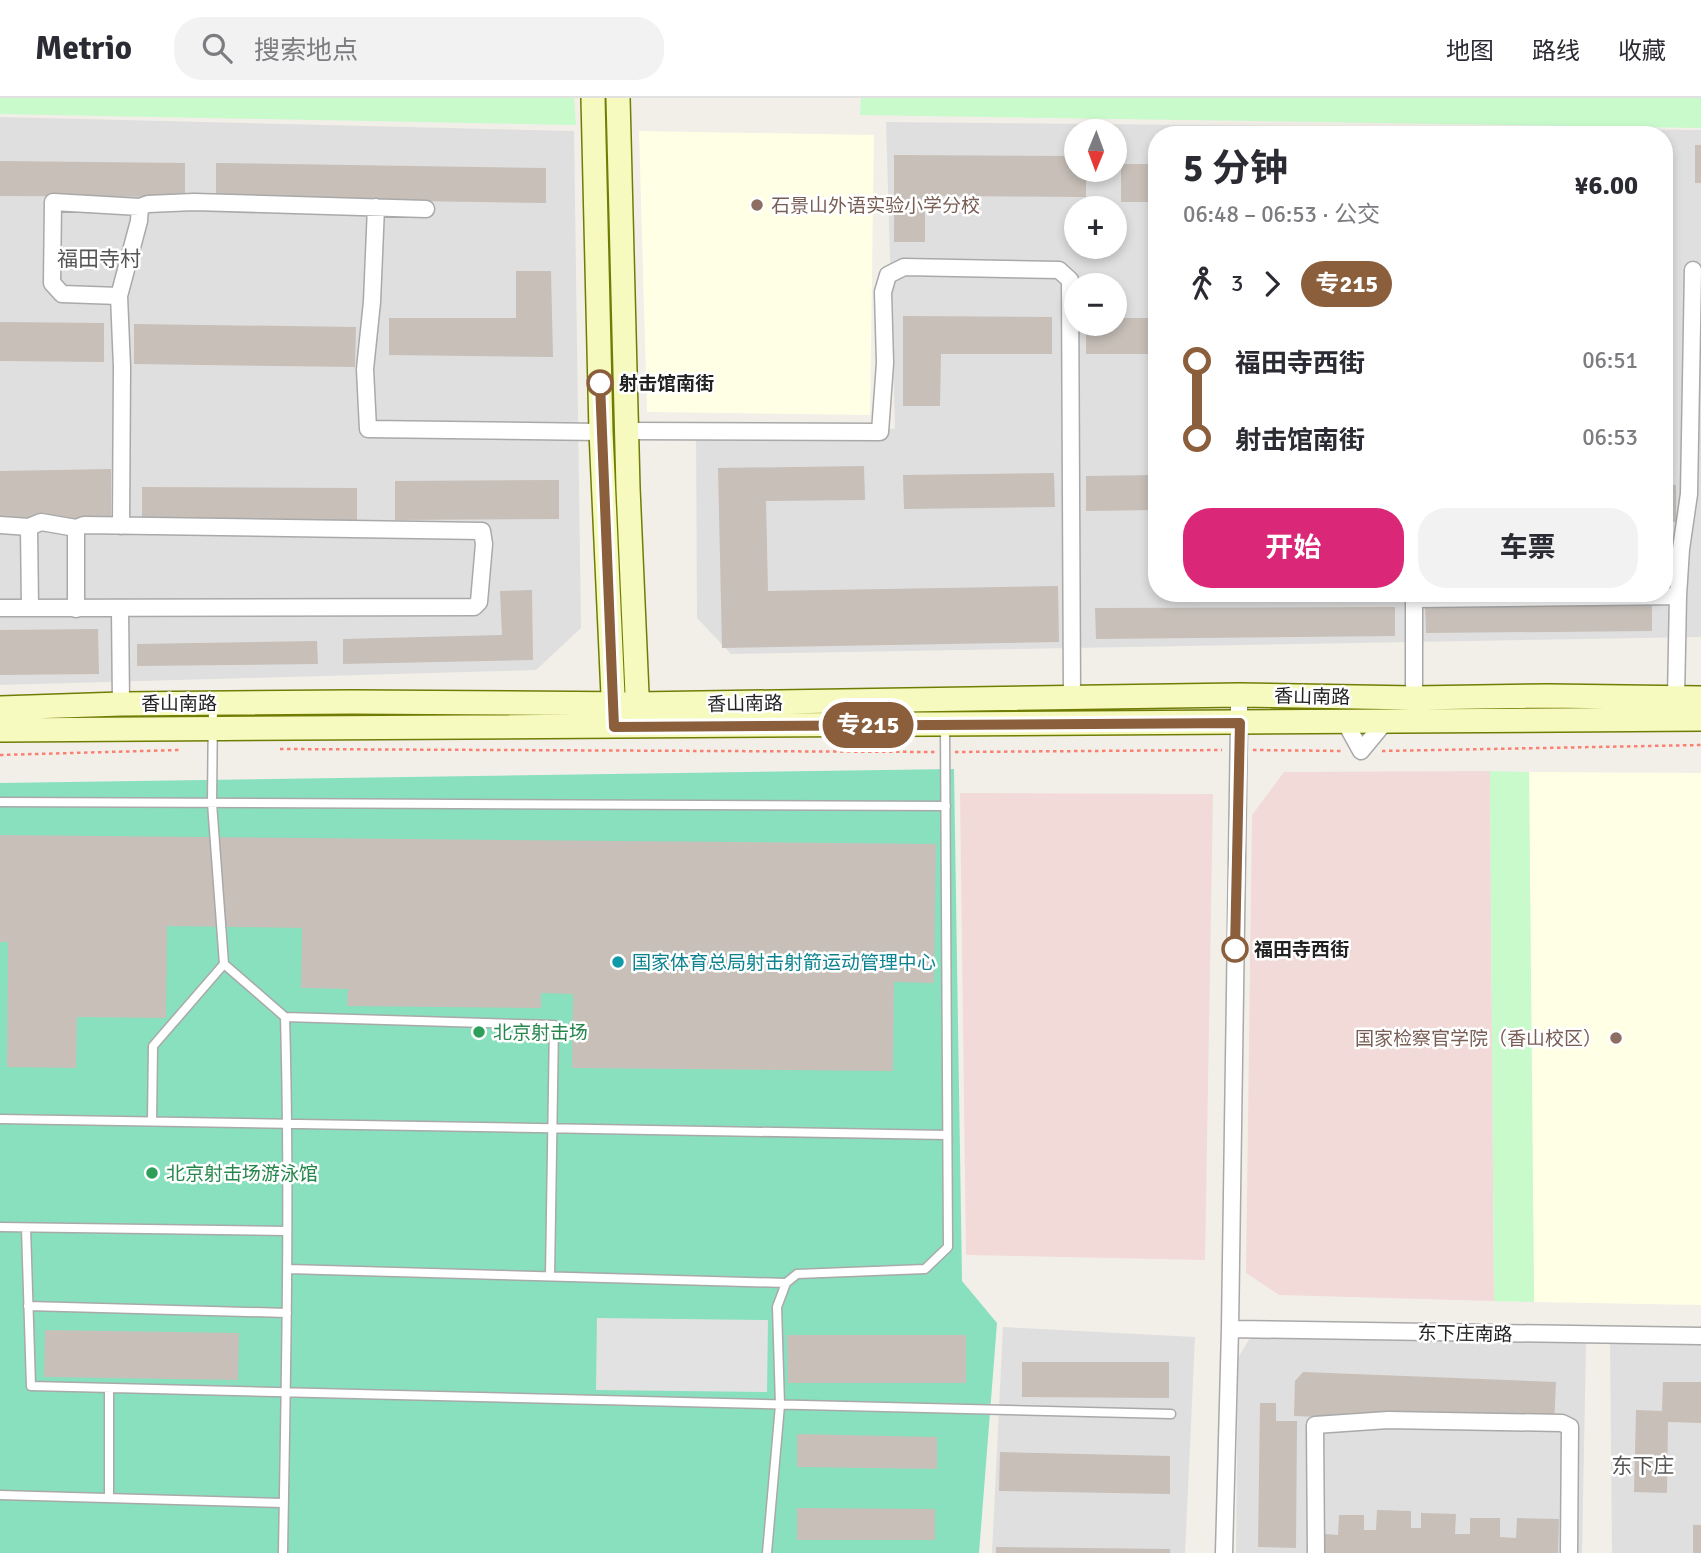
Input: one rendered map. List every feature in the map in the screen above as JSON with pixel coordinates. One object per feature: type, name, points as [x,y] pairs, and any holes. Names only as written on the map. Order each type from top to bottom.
[{"type":"main road","points":[[593,98],[601,432],[614,727]]},
{"type":"main road","points":[[618,98],[626,431],[638,715]]},
{"type":"main road","name":"香山南路","points":[[0,730],[213,739],[614,727],[638,715],[1072,698],[1238,695],[1701,698]]},
{"type":"main road","name":"香山南路","points":[[0,709],[213,703],[614,704],[638,715],[945,725],[1701,719]]},
{"type":"street","points":[[119,296],[62,294],[52,283],[53,202],[140,207],[148,204],[194,202],[426,209]]},
{"type":"street","points":[[121,526],[122,367],[119,296],[139,221],[140,207]]},
{"type":"street","points":[[376,207],[372,302],[365,369],[368,429],[601,432]]},
{"type":"street","points":[[626,431],[880,432],[885,363],[883,292],[888,275],[904,267],[1059,270],[1070,281],[1072,698]]},
{"type":"street","points":[[1676,698],[1678,596],[1689,494],[1693,270]]},
{"type":"street","points":[[0,525],[29,527],[41,522],[76,528],[84,525],[482,531],[484,544],[479,602],[474,607],[0,608]]},
{"type":"street","points":[[29,527],[30,607]]},
{"type":"street","points":[[76,528],[76,609]]},
{"type":"street","points":[[1673,596],[1678,596]]},
{"type":"street","points":[[1414,602],[1414,698]]},
{"type":"street","points":[[120,608],[121,704]]},
{"type":"street","points":[[1224,1553],[1240,723],[1238,695]]},
{"type":"street","points":[[1345,722],[1361,751],[1385,722]]},
{"type":"street","name":"东下庄南路","points":[[1230,1329],[1701,1336]]},
{"type":"street","points":[[1316,1553],[1315,1425],[1388,1420],[1562,1423],[1570,1427],[1569,1553]]},
{"type":"lane","points":[[213,703],[212,803],[224,964],[285,1017],[554,1025],[550,1276]]},
{"type":"lane","points":[[767,1553],[780,1405],[777,1307],[786,1283],[797,1274],[925,1269],[948,1247],[945,725]]},
{"type":"lane","points":[[0,802],[946,806]]},
{"type":"lane","points":[[152,1121],[153,1046],[224,964]]},
{"type":"lane","points":[[283,1553],[288,1269],[285,1017]]},
{"type":"lane","points":[[0,1119],[947,1135]]},
{"type":"lane","points":[[0,1227],[287,1231]]},
{"type":"lane","points":[[26,1228],[31,1385],[1171,1413]]},
{"type":"lane","points":[[288,1269],[786,1283]]},
{"type":"lane","points":[[28,1306],[287,1313]]},
{"type":"lane","points":[[109,1388],[109,1498]]},
{"type":"lane","points":[[0,1495],[284,1503]]},
{"type":"path","points":[[0,755],[213,739]]},
{"type":"path","points":[[268,749],[1361,751],[1701,745]]},
{"type":"shaded area","points":[[0,117],[574,131],[581,628],[536,670],[0,685]]},
{"type":"shaded area","points":[[886,122],[1064,124],[1064,182],[1127,182],[1127,124],[1294,126],[1148,126],[1148,602],[1673,602],[1673,130],[1701,130],[1701,637],[731,654],[697,618],[696,430],[895,429]]},
{"type":"shaded area","name":"石景山外语实验小学分校","points":[[639,131],[874,135],[870,415],[647,412]]},
{"type":"shaded area","points":[[1490,771],[1494,1301],[1279,1295],[1246,1273],[1252,815],[1284,772]]},
{"type":"shaded area","name":"国家检察官学院（香山校区）","points":[[1529,772],[1701,773],[1701,1305],[1534,1302]]},
{"type":"shaded area","points":[[960,793],[1213,794],[1205,1260],[966,1255]]},
{"type":"shaded area","points":[[597,1318],[768,1320],[767,1392],[596,1390]]},
{"type":"shaded area","points":[[1003,1327],[1195,1337],[1185,1553],[992,1553]]},
{"type":"shaded area","points":[[1251,1336],[1586,1343],[1582,1553],[1236,1553],[1238,1358]]},
{"type":"shaded area","points":[[1610,1340],[1701,1340],[1701,1553],[1612,1553]]},
{"type":"green space","points":[[0,98],[574,98],[576,125],[0,114]]},
{"type":"green space","points":[[861,98],[1701,98],[1701,128],[860,115]]},
{"type":"green space","name":"北京射击场","points":[[954,769],[962,1281],[997,1323],[979,1553],[0,1553],[0,783]]},
{"type":"green space","points":[[1490,771],[1529,772],[1534,1302],[1494,1301]]},
{"type":"building","points":[[1695,145],[1701,145],[1701,183],[1695,183]]},
{"type":"building","points":[[894,155],[1064,156],[1064,182],[1086,182],[1086,196],[925,196],[925,242],[894,242]]},
{"type":"building","points":[[0,161],[185,163],[185,197],[0,196]]},
{"type":"building","points":[[216,163],[546,168],[546,203],[216,198]]},
{"type":"building","points":[[1127,164],[1148,164],[1148,202],[1127,202],[1127,196],[1121,196],[1121,182],[1127,182]]},
{"type":"building","points":[[516,271],[551,271],[553,357],[389,355],[389,318],[516,318]]},
{"type":"building","points":[[903,316],[1052,317],[1052,354],[941,354],[940,406],[903,406]]},
{"type":"building","points":[[1127,318],[1148,318],[1148,354],[1086,354],[1086,336],[1127,336]]},
{"type":"building","points":[[0,322],[104,323],[104,362],[0,361]]},
{"type":"building","points":[[134,324],[356,327],[355,367],[134,364]]},
{"type":"building","points":[[864,466],[865,500],[766,501],[768,591],[1058,586],[1059,642],[722,648],[718,468]]},
{"type":"building","points":[[111,469],[111,520],[0,521],[0,471]]},
{"type":"building","points":[[1054,473],[1055,507],[904,509],[903,475]]},
{"type":"building","points":[[1148,475],[1148,510],[1086,511],[1086,476]]},
{"type":"building","points":[[559,480],[559,519],[395,520],[395,481]]},
{"type":"building","points":[[1673,485],[1676,485],[1676,522],[1673,522]]},
{"type":"building","points":[[142,487],[357,488],[357,528],[142,528]]},
{"type":"building","points":[[532,590],[533,660],[343,664],[343,639],[502,635],[500,591]]},
{"type":"building","points":[[1652,603],[1652,631],[1426,633],[1425,605]]},
{"type":"building","points":[[1395,607],[1395,636],[1096,639],[1095,608]]},
{"type":"building","points":[[98,629],[99,674],[0,675],[0,630]]},
{"type":"building","points":[[317,641],[318,664],[137,666],[137,644]]},
{"type":"building","name":"国家体育总局射击射箭运动管理中心","points":[[0,835],[936,844],[934,983],[894,982],[893,1071],[572,1068],[573,994],[541,993],[541,1008],[347,1006],[348,989],[301,988],[302,928],[167,926],[166,1018],[77,1017],[76,1068],[7,1067],[8,942],[0,942]]},
{"type":"building","points":[[45,1330],[239,1333],[238,1380],[44,1377]]},
{"type":"building","points":[[787,1335],[966,1335],[966,1383],[788,1383]]},
{"type":"building","points":[[1022,1362],[1169,1362],[1169,1398],[1022,1397]]},
{"type":"building","points":[[1303,1372],[1556,1382],[1554,1426],[1294,1416],[1295,1381]]},
{"type":"building","points":[[1663,1382],[1701,1382],[1701,1423],[1668,1422],[1667,1493],[1634,1492],[1636,1410],[1662,1411]]},
{"type":"building","points":[[1260,1403],[1276,1403],[1276,1421],[1297,1421],[1296,1548],[1258,1547]]},
{"type":"building","points":[[797,1434],[937,1437],[937,1469],[797,1467]]},
{"type":"building","points":[[1000,1452],[1170,1456],[1170,1494],[999,1491]]},
{"type":"building","points":[[797,1508],[935,1509],[935,1540],[797,1540]]},
{"type":"building","points":[[1377,1510],[1411,1511],[1411,1528],[1421,1528],[1421,1513],[1456,1514],[1455,1534],[1470,1534],[1470,1518],[1500,1518],[1500,1537],[1516,1538],[1517,1518],[1559,1519],[1558,1553],[1325,1553],[1325,1534],[1338,1535],[1339,1515],[1364,1515],[1364,1530],[1376,1530]]},
{"type":"building","points":[[1693,1525],[1701,1525],[1701,1553],[1693,1553]]},
{"type":"building","points":[[996,1547],[1170,1549],[1170,1553],[996,1553]]},
{"type":"bus line","name":"专215","points":[[600,383],[614,727],[1240,723],[1235,949]]},
{"type":"place","name":"石景山外语实验小学分校","points":[[757,205]]},
{"type":"place","name":"射击馆南街","points":[[600,383]]},
{"type":"place","name":"福田寺西街","points":[[1235,949]]},
{"type":"place","name":"国家体育总局射击射箭运动管理中心","points":[[618,962]]},
{"type":"place","name":"北京射击场","points":[[479,1032]]},
{"type":"place","name":"国家检察官学院（香山校区）","points":[[1616,1038]]},
{"type":"place","name":"北京射击场游泳馆","points":[[152,1173]]},
{"type":"district","name":"福田寺村","points":[[99,259]]},
{"type":"district","name":"东下庄","points":[[1643,1466]]}]
